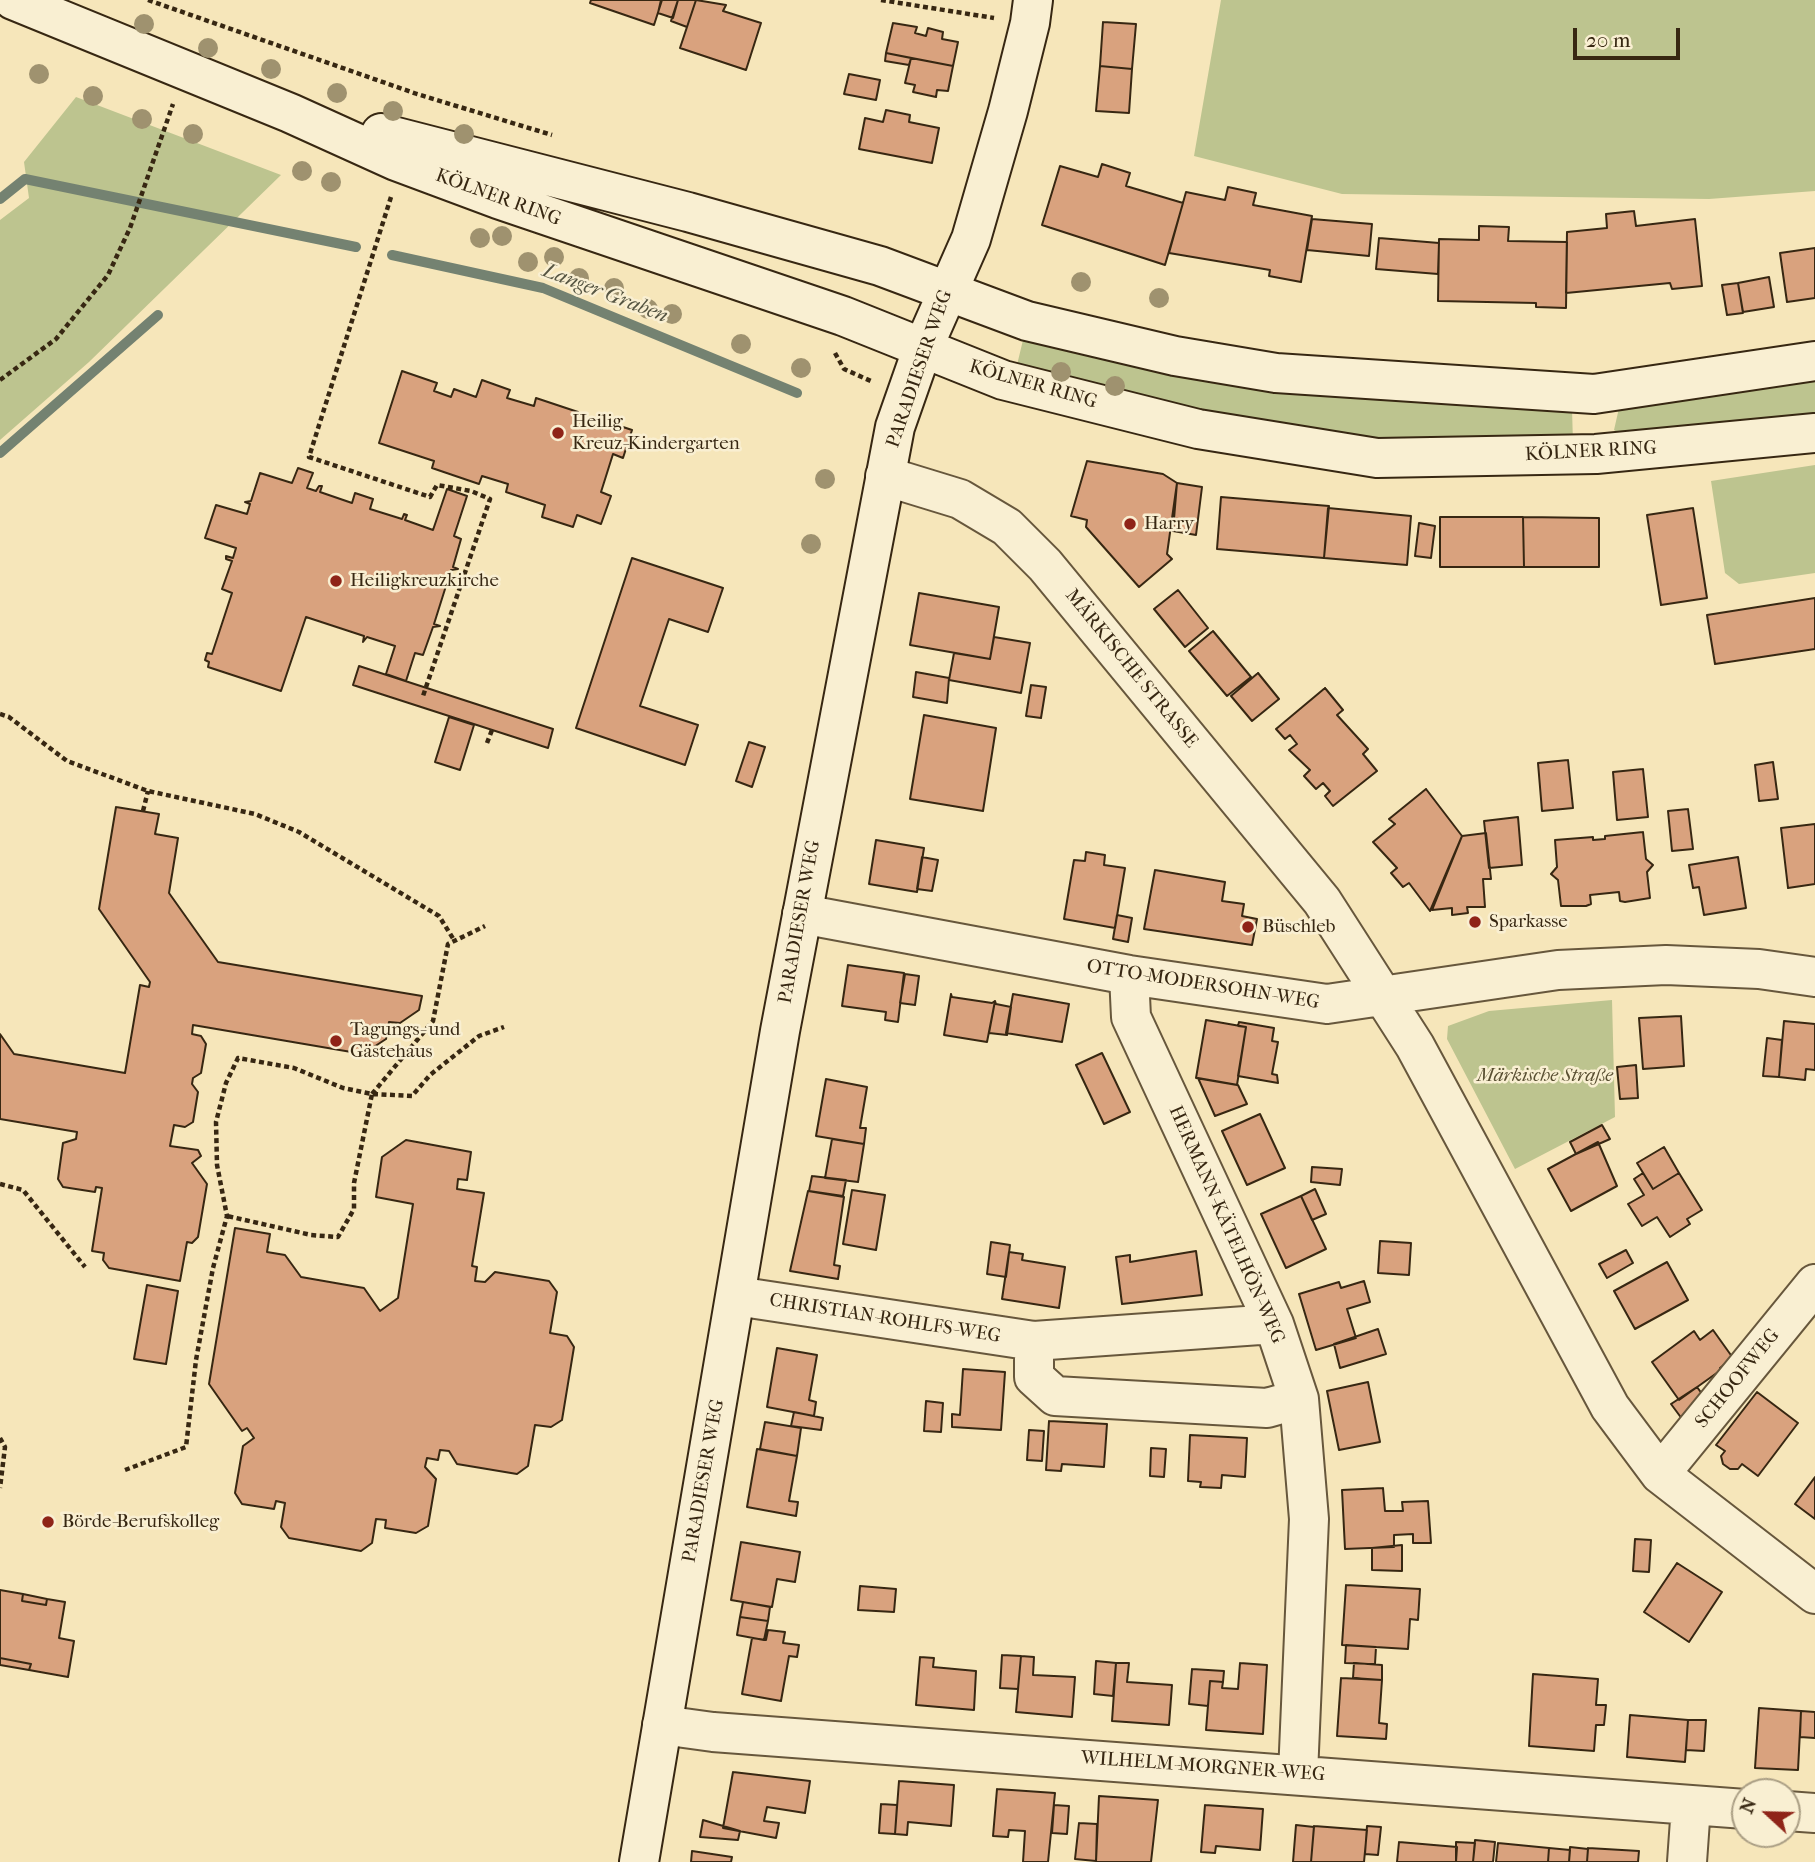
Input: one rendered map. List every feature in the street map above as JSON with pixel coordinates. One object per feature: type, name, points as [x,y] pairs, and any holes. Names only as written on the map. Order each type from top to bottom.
[{"type":"street","name":"KÖLNER RING","points":[[13,0],[290,113],[396,161],[584,229],[853,319],[922,350],[1040,390],[1198,429],[1377,458],[1596,454],[1815,433]]},
{"type":"street","name":"PARADIESER WEG","points":[[639,1862],[802,914],[895,427],[922,350],[974,229],[1031,12]]},
{"type":"street","name":"KÖLNER RING","points":[[290,113],[406,138],[534,175],[688,212],[880,266],[946,293],[1072,332],[1175,356],[1276,373],[1594,394],[1815,361]]},
{"type":"street","points":[[1594,394],[1596,454]]},
{"type":"street","name":"MÄRKISCHE STRASSE","points":[[885,476],[960,499],[1007,527],[1045,565],[1322,901],[1415,1046],[1611,1407],[1660,1475],[1815,1594]]},
{"type":"street","name":"OTTO-MODERSOHN-WEG","points":[[802,914],[1129,975],[1327,1004],[1384,997],[1451,984],[1571,969],[1666,965],[1759,969],[1815,977]]},
{"type":"street","name":"HERMANN-KÄTELHÖN-WEG","points":[[1129,975],[1130,1017],[1274,1324],[1298,1399],[1309,1519],[1298,1774]]},
{"type":"street","name":"SCHOOFWEG","points":[[1660,1475],[1815,1284]]},
{"type":"street","name":"CHRISTIAN-ROHLFS-WEG","points":[[736,1296],[1034,1341],[1274,1324]]},
{"type":"street","points":[[1034,1341],[1034,1377],[1055,1396],[1267,1408],[1298,1399]]},
{"type":"street","name":"WILHELM-MORGNER-WEG","points":[[662,1725],[713,1732],[1731,1808]]},
{"type":"street","points":[[1687,1862],[1691,1806]]},
{"type":"path","points":[[148,0],[404,89],[560,138]]},
{"type":"path","points":[[881,0],[1031,12]]},
{"type":"path","points":[[0,380],[56,339],[108,275],[130,228],[184,70]]},
{"type":"path","points":[[393,193],[309,457],[430,498],[437,485],[471,491],[491,499],[423,696]]},
{"type":"path","points":[[0,714],[9,717],[67,761],[148,791],[255,814],[299,832],[439,916],[454,940]]},
{"type":"path","points":[[487,743],[492,730]]},
{"type":"path","points":[[143,811],[148,791]]},
{"type":"path","points":[[227,1216],[311,1236],[338,1237],[354,1209],[354,1183],[372,1094],[399,1063],[412,1041],[433,1021],[448,944],[485,926]]},
{"type":"path","points":[[125,1470],[186,1447],[198,1346],[213,1268],[227,1216],[217,1165],[216,1122],[226,1083],[238,1058],[294,1068],[343,1088],[372,1094],[412,1096],[430,1075],[479,1036],[504,1027]]},
{"type":"path","points":[[0,1184],[23,1190],[85,1267]]},
{"type":"path","points":[[0,1438],[5,1447],[0,1488]]},
{"type":"green space","points":[[1221,0],[1815,0],[1815,191],[1709,199],[1342,194],[1194,156]]},
{"type":"green space","points":[[76,97],[281,175],[89,362],[0,440],[0,220],[29,198],[24,162]]},
{"type":"green space","points":[[1023,340],[1212,383],[1365,399],[1572,408],[1573,444],[1417,442],[1245,422],[1017,365]]},
{"type":"green space","points":[[1815,375],[1815,416],[1625,438],[1614,430],[1619,408]]},
{"type":"green space","points":[[1815,465],[1815,573],[1739,584],[1725,573],[1711,481]]},
{"type":"green space","name":"Märkische Straße","points":[[1612,1000],[1615,1117],[1515,1169],[1447,1039],[1448,1026],[1489,1011]]},
{"type":"building","points":[[591,0],[662,0],[654,25],[590,3]]},
{"type":"building","points":[[661,0],[678,0],[673,18],[658,13]]},
{"type":"building","points":[[678,0],[696,0],[687,27],[671,21]]},
{"type":"building","points":[[696,0],[726,5],[723,11],[761,23],[746,70],[680,48]]},
{"type":"building","points":[[1103,22],[1136,24],[1132,69],[1100,66]]},
{"type":"building","points":[[893,23],[917,27],[915,33],[926,36],[928,28],[943,32],[942,39],[958,42],[953,66],[886,53]]},
{"type":"building","points":[[886,53],[911,58],[909,65],[885,61]]},
{"type":"building","points":[[911,58],[953,66],[948,91],[937,90],[936,97],[913,92],[915,85],[905,83]]},
{"type":"building","points":[[1100,66],[1132,69],[1129,113],[1096,111]]},
{"type":"building","points":[[849,74],[880,80],[876,100],[844,94]]},
{"type":"building","points":[[886,110],[910,115],[909,122],[939,128],[932,163],[859,149],[865,118],[883,122]]},
{"type":"building","points":[[1102,164],[1130,173],[1126,186],[1183,203],[1165,265],[1042,225],[1060,166],[1098,177]]},
{"type":"building","points":[[1228,187],[1256,193],[1253,205],[1312,216],[1301,282],[1269,276],[1270,270],[1169,253],[1186,192],[1225,200]]},
{"type":"building","points":[[1634,211],[1636,226],[1695,219],[1702,286],[1672,289],[1670,283],[1566,293],[1567,232],[1607,228],[1606,214]]},
{"type":"building","points":[[1312,219],[1372,224],[1369,256],[1307,250]]},
{"type":"building","points":[[1479,226],[1509,227],[1508,241],[1567,242],[1566,308],[1536,307],[1536,303],[1438,301],[1439,239],[1479,240]]},
{"type":"building","points":[[1379,238],[1439,243],[1438,274],[1376,269]]},
{"type":"building","points":[[1815,248],[1815,298],[1787,302],[1780,253]]},
{"type":"building","points":[[1769,277],[1774,307],[1743,312],[1738,283]]},
{"type":"building","points":[[1738,283],[1743,313],[1727,315],[1722,285]]},
{"type":"building","points":[[402,371],[437,383],[434,391],[451,397],[454,389],[476,397],[482,380],[510,390],[507,398],[534,406],[536,398],[578,412],[575,420],[602,429],[605,421],[632,430],[623,458],[613,454],[601,492],[611,496],[601,524],[577,515],[573,527],[542,517],[545,505],[506,492],[508,484],[482,476],[479,484],[432,468],[434,461],[379,443]]},
{"type":"building","name":"Harry","points":[[1087,461],[1163,474],[1177,483],[1167,554],[1172,559],[1139,587],[1086,527],[1087,520],[1071,516]]},
{"type":"building","name":"Heiligkreuzkirche","points":[[298,468],[313,473],[307,488],[316,491],[322,486],[320,492],[352,503],[355,493],[373,499],[370,509],[402,519],[404,514],[407,515],[405,520],[433,530],[447,489],[467,496],[454,536],[461,539],[453,567],[458,569],[451,570],[434,624],[440,626],[433,627],[423,655],[415,653],[406,681],[386,674],[395,646],[367,637],[363,642],[364,636],[306,617],[281,691],[208,667],[209,662],[205,660],[207,653],[212,654],[232,593],[222,589],[232,561],[226,559],[226,556],[233,558],[236,548],[205,538],[216,505],[247,514],[250,504],[245,502],[251,501],[260,473],[292,483]]},
{"type":"building","points":[[1177,483],[1202,487],[1196,535],[1173,531]]},
{"type":"building","points":[[1221,497],[1329,506],[1324,558],[1217,549]]},
{"type":"building","points":[[1328,508],[1411,516],[1407,565],[1324,558]]},
{"type":"building","points":[[1693,508],[1707,598],[1661,605],[1647,515]]},
{"type":"building","points":[[1440,517],[1523,517],[1524,567],[1440,567]]},
{"type":"building","points":[[1523,517],[1599,518],[1599,567],[1524,567]]},
{"type":"building","points":[[1419,523],[1435,526],[1431,558],[1415,556]]},
{"type":"building","points":[[632,558],[723,588],[708,632],[669,619],[640,706],[698,725],[685,765],[576,728]]},
{"type":"building","points":[[1178,590],[1208,628],[1185,647],[1154,609]]},
{"type":"building","points":[[919,593],[999,607],[990,659],[910,645]]},
{"type":"building","points":[[1815,598],[1815,649],[1715,664],[1707,615]]},
{"type":"building","points":[[1213,631],[1251,677],[1227,696],[1189,651]]},
{"type":"building","points":[[994,637],[1030,643],[1021,693],[949,680],[954,653],[990,659]]},
{"type":"building","points":[[359,666],[553,729],[548,748],[353,685]]},
{"type":"building","points":[[916,672],[949,678],[947,703],[913,697]]},
{"type":"building","points":[[1258,673],[1279,699],[1252,721],[1231,696]]},
{"type":"building","points":[[1031,685],[1046,687],[1041,718],[1026,716]]},
{"type":"building","points":[[1325,688],[1343,710],[1337,715],[1368,749],[1363,754],[1377,771],[1333,806],[1325,796],[1330,791],[1323,783],[1316,789],[1304,776],[1310,770],[1289,750],[1297,744],[1290,735],[1285,739],[1276,729]]},
{"type":"building","points":[[924,715],[996,728],[983,811],[910,799]]},
{"type":"building","points":[[449,717],[474,725],[460,770],[435,762]]},
{"type":"building","points":[[749,742],[765,747],[752,787],[736,781]]},
{"type":"building","points":[[1568,760],[1573,808],[1542,811],[1538,763]]},
{"type":"building","points":[[1773,762],[1778,799],[1759,801],[1755,765]]},
{"type":"building","points":[[1643,769],[1648,817],[1617,820],[1613,772]]},
{"type":"building","points":[[1426,789],[1462,836],[1430,911],[1409,883],[1403,887],[1391,873],[1397,868],[1373,842],[1395,824],[1389,819]]},
{"type":"building","name":"Tagungs- und Gästehaus","points":[[116,807],[159,814],[155,834],[178,838],[169,893],[218,962],[422,996],[419,1010],[400,1023],[389,1022],[386,1039],[363,1054],[193,1025],[192,1034],[201,1036],[206,1044],[201,1073],[193,1078],[192,1084],[198,1092],[193,1122],[185,1127],[174,1125],[170,1146],[198,1150],[201,1156],[192,1163],[207,1184],[198,1237],[192,1243],[187,1242],[180,1281],[109,1268],[103,1260],[104,1253],[92,1251],[102,1188],[96,1187],[95,1192],[63,1187],[58,1179],[63,1143],[76,1139],[77,1132],[0,1119],[0,1034],[14,1054],[125,1073],[140,985],[149,987],[150,982],[99,909]]},
{"type":"building","points":[[1688,809],[1693,849],[1672,851],[1668,811]]},
{"type":"building","points":[[1518,817],[1522,865],[1489,868],[1484,821]]},
{"type":"building","points":[[1815,824],[1815,884],[1788,888],[1781,828]]},
{"type":"building","points":[[1643,832],[1646,859],[1653,865],[1647,872],[1650,898],[1625,902],[1620,901],[1619,892],[1590,895],[1591,904],[1586,906],[1561,906],[1558,880],[1551,874],[1557,867],[1555,840],[1593,837],[1593,840],[1605,839],[1605,836]]},
{"type":"building","points":[[1486,833],[1491,879],[1483,879],[1485,907],[1467,907],[1468,913],[1452,915],[1452,908],[1432,910],[1462,836]]},
{"type":"building","points":[[876,840],[924,848],[917,892],[869,884]]},
{"type":"building","points":[[1086,852],[1105,855],[1104,865],[1125,868],[1115,928],[1064,919],[1074,860],[1085,861]]},
{"type":"building","points":[[922,857],[938,860],[932,891],[917,889]]},
{"type":"building","points":[[1738,857],[1746,908],[1704,915],[1699,887],[1693,888],[1689,865]]},
{"type":"building","points":[[1155,870],[1225,882],[1222,901],[1244,904],[1242,916],[1257,919],[1252,945],[1144,929]]},
{"type":"building","points":[[1117,915],[1132,918],[1128,942],[1113,939]]},
{"type":"building","points":[[848,965],[904,973],[898,1022],[885,1020],[886,1012],[842,1006]]},
{"type":"building","points":[[905,974],[919,976],[915,1005],[900,1003]]},
{"type":"building","points":[[951,994],[952,997],[992,1003],[995,1001],[987,1042],[944,1035]]},
{"type":"building","points":[[1013,994],[1069,1004],[1062,1042],[1006,1033]]},
{"type":"building","points":[[995,1001],[996,1004],[1011,1007],[1007,1035],[989,1033]]},
{"type":"building","points":[[1681,1016],[1684,1066],[1643,1069],[1639,1018]]},
{"type":"building","points":[[1206,1020],[1246,1027],[1237,1085],[1196,1078]]},
{"type":"building","points":[[1784,1021],[1815,1024],[1815,1070],[1806,1069],[1805,1080],[1779,1077]]},
{"type":"building","points":[[1239,1022],[1274,1028],[1272,1041],[1278,1042],[1272,1074],[1277,1075],[1278,1083],[1238,1076],[1246,1027],[1238,1026]]},
{"type":"building","points":[[1767,1038],[1782,1040],[1779,1077],[1763,1076]]},
{"type":"building","points":[[1102,1053],[1130,1112],[1104,1124],[1076,1065]]},
{"type":"building","points":[[1636,1065],[1638,1098],[1620,1099],[1617,1067]]},
{"type":"building","points":[[1198,1078],[1238,1085],[1247,1104],[1215,1116]]},
{"type":"building","points":[[826,1079],[867,1087],[860,1128],[866,1128],[864,1144],[816,1136]]},
{"type":"building","points":[[1260,1114],[1285,1168],[1247,1185],[1222,1131]]},
{"type":"building","points":[[1602,1125],[1610,1139],[1576,1154],[1570,1142]]},
{"type":"building","points":[[832,1139],[864,1144],[858,1182],[825,1178]]},
{"type":"building","points":[[406,1140],[471,1152],[467,1180],[458,1179],[457,1189],[484,1193],[472,1266],[477,1267],[475,1281],[485,1282],[495,1272],[549,1281],[557,1292],[550,1333],[567,1336],[574,1347],[562,1420],[551,1427],[535,1425],[528,1466],[517,1474],[457,1464],[449,1451],[440,1450],[438,1460],[427,1458],[425,1467],[436,1479],[428,1526],[416,1533],[385,1528],[386,1520],[376,1519],[372,1543],[361,1551],[289,1538],[281,1527],[285,1503],[276,1501],[274,1509],[242,1504],[235,1493],[243,1446],[254,1438],[247,1428],[242,1431],[209,1384],[235,1228],[270,1234],[267,1252],[285,1255],[301,1277],[364,1288],[380,1311],[398,1298],[413,1204],[376,1197],[382,1157]]},
{"type":"building","points":[[1598,1142],[1617,1186],[1571,1211],[1548,1169]]},
{"type":"building","points":[[1664,1147],[1679,1173],[1653,1189],[1637,1163]]},
{"type":"building","points":[[1312,1167],[1342,1169],[1340,1185],[1311,1182]]},
{"type":"building","points":[[1643,1173],[1653,1189],[1679,1173],[1702,1210],[1687,1219],[1690,1224],[1670,1237],[1657,1217],[1642,1226],[1628,1204],[1644,1195],[1634,1179]]},
{"type":"building","points":[[812,1176],[846,1180],[843,1196],[809,1191]]},
{"type":"building","points":[[1315,1189],[1326,1214],[1312,1220],[1301,1196]]},
{"type":"building","points":[[852,1190],[885,1195],[876,1250],[843,1244]]},
{"type":"building","points":[[808,1191],[844,1197],[834,1265],[840,1266],[838,1279],[790,1271]]},
{"type":"building","points":[[1301,1196],[1326,1249],[1286,1268],[1261,1214]]},
{"type":"building","points":[[1380,1241],[1411,1243],[1409,1275],[1378,1273]]},
{"type":"building","points":[[991,1242],[1010,1245],[1006,1277],[987,1274]]},
{"type":"building","points":[[1626,1250],[1633,1263],[1607,1278],[1599,1264]]},
{"type":"building","points":[[1196,1251],[1202,1295],[1122,1304],[1116,1257],[1130,1255],[1130,1262]]},
{"type":"building","points":[[1009,1252],[1023,1254],[1022,1260],[1065,1267],[1059,1308],[1002,1299]]},
{"type":"building","points":[[1667,1262],[1688,1300],[1635,1329],[1614,1291]]},
{"type":"building","points":[[1364,1281],[1370,1302],[1347,1309],[1356,1338],[1316,1350],[1299,1294],[1339,1282],[1341,1288]]},
{"type":"building","points":[[147,1285],[178,1291],[166,1364],[134,1359]]},
{"type":"building","points":[[1378,1329],[1386,1354],[1340,1368],[1334,1344]]},
{"type":"building","points":[[1713,1330],[1733,1358],[1720,1368],[1721,1370],[1679,1400],[1652,1362],[1694,1331],[1700,1340]]},
{"type":"building","points":[[777,1348],[817,1355],[809,1400],[816,1402],[814,1416],[767,1407]]},
{"type":"building","points":[[963,1369],[1005,1372],[1001,1430],[952,1427],[952,1414],[960,1415]]},
{"type":"building","points":[[1368,1382],[1380,1442],[1339,1450],[1327,1391]]},
{"type":"building","points":[[1697,1387],[1708,1402],[1688,1427],[1671,1404]]},
{"type":"building","points":[[1757,1392],[1798,1423],[1758,1476],[1742,1464],[1738,1469],[1730,1469],[1723,1464],[1721,1456],[1725,1451],[1716,1445]]},
{"type":"building","points":[[926,1401],[943,1403],[941,1432],[924,1431]]},
{"type":"building","points":[[794,1412],[823,1418],[821,1430],[791,1426]]},
{"type":"building","points":[[1049,1421],[1107,1424],[1104,1467],[1062,1464],[1061,1471],[1046,1470]]},
{"type":"building","points":[[765,1422],[801,1428],[797,1456],[760,1449]]},
{"type":"building","points":[[1029,1430],[1044,1431],[1042,1461],[1027,1460]]},
{"type":"building","points":[[1190,1435],[1247,1438],[1245,1477],[1222,1475],[1221,1488],[1200,1487],[1201,1482],[1188,1481]]},
{"type":"building","points":[[1151,1448],[1166,1449],[1164,1477],[1150,1476]]},
{"type":"building","points":[[757,1449],[797,1456],[789,1501],[798,1502],[796,1516],[747,1507]]},
{"type":"building","points":[[1815,1477],[1815,1519],[1795,1504]]},
{"type":"building","points":[[1383,1488],[1385,1511],[1403,1511],[1402,1502],[1428,1501],[1431,1543],[1413,1543],[1413,1534],[1394,1535],[1394,1547],[1345,1549],[1342,1490]]},
{"type":"building","points":[[1635,1539],[1651,1540],[1649,1572],[1633,1571]]},
{"type":"building","points":[[741,1542],[800,1552],[795,1582],[777,1579],[772,1607],[731,1600]]},
{"type":"building","points":[[1402,1545],[1402,1571],[1372,1570],[1372,1548]]},
{"type":"building","points":[[1677,1563],[1722,1592],[1689,1642],[1644,1612]]},
{"type":"building","points":[[1346,1585],[1420,1589],[1418,1620],[1410,1619],[1408,1649],[1342,1645]]},
{"type":"building","points":[[860,1586],[896,1589],[894,1612],[858,1610]]},
{"type":"building","points":[[0,1590],[23,1594],[22,1601],[46,1605],[47,1599],[65,1602],[59,1638],[74,1641],[68,1677],[29,1670],[31,1664],[0,1658]]},
{"type":"building","points":[[23,1594],[47,1599],[46,1605],[22,1601]]},
{"type":"building","points":[[743,1602],[770,1607],[768,1621],[740,1617]]},
{"type":"building","points":[[740,1617],[768,1621],[764,1640],[737,1635]]},
{"type":"building","points":[[768,1630],[785,1632],[783,1643],[799,1645],[797,1657],[789,1656],[781,1701],[742,1694],[752,1638],[766,1640]]},
{"type":"building","points":[[1346,1645],[1376,1647],[1375,1664],[1345,1663]]},
{"type":"building","points":[[1002,1655],[1021,1656],[1018,1689],[1000,1688]]},
{"type":"building","points":[[1021,1656],[1034,1657],[1033,1675],[1075,1677],[1072,1717],[1016,1712]]},
{"type":"building","points":[[920,1657],[934,1658],[933,1667],[976,1671],[974,1710],[916,1705]]},
{"type":"building","points":[[0,1658],[31,1664],[29,1670],[0,1665]]},
{"type":"building","points":[[1096,1661],[1116,1663],[1113,1696],[1094,1694]]},
{"type":"building","points":[[1116,1663],[1129,1663],[1127,1682],[1172,1685],[1169,1725],[1112,1721]]},
{"type":"building","points":[[1240,1663],[1267,1665],[1263,1734],[1206,1730],[1210,1681],[1223,1682],[1222,1688],[1238,1689]]},
{"type":"building","points":[[1354,1663],[1382,1665],[1382,1680],[1353,1678]]},
{"type":"building","points":[[1192,1669],[1224,1671],[1223,1682],[1210,1681],[1208,1706],[1189,1704]]},
{"type":"building","points":[[1533,1674],[1598,1679],[1596,1705],[1606,1705],[1604,1725],[1596,1725],[1594,1751],[1529,1746]]},
{"type":"building","points":[[1341,1678],[1382,1680],[1379,1723],[1387,1724],[1386,1739],[1337,1736]]},
{"type":"building","points":[[1759,1708],[1801,1711],[1798,1770],[1755,1768]]},
{"type":"building","points":[[1801,1711],[1815,1712],[1815,1738],[1800,1737]]},
{"type":"building","points":[[1630,1715],[1688,1720],[1685,1762],[1627,1757]]},
{"type":"building","points":[[1688,1720],[1706,1720],[1704,1751],[1686,1750]]},
{"type":"building","points":[[733,1772],[810,1781],[805,1813],[767,1807],[764,1821],[779,1823],[776,1838],[723,1828]]},
{"type":"building","points":[[899,1781],[954,1785],[951,1826],[908,1822],[907,1835],[895,1834]]},
{"type":"building","points":[[997,1789],[1055,1793],[1048,1862],[1023,1862],[1025,1831],[1009,1830],[1008,1837],[993,1836]]},
{"type":"building","points":[[1099,1796],[1158,1800],[1151,1862],[1096,1862]]},
{"type":"building","points":[[881,1804],[897,1805],[895,1834],[879,1833]]},
{"type":"building","points":[[1054,1805],[1069,1806],[1067,1834],[1052,1833]]},
{"type":"building","points":[[1205,1805],[1263,1809],[1260,1850],[1216,1846],[1215,1853],[1201,1852]]},
{"type":"building","points":[[703,1820],[740,1831],[738,1840],[700,1837]]},
{"type":"building","points":[[1079,1823],[1097,1824],[1096,1861],[1075,1859]]},
{"type":"building","points":[[1296,1825],[1314,1827],[1311,1862],[1293,1862]]},
{"type":"building","points":[[1314,1826],[1367,1830],[1364,1862],[1311,1862]]},
{"type":"building","points":[[1367,1826],[1381,1827],[1378,1855],[1365,1854]]},
{"type":"building","points":[[1475,1840],[1495,1842],[1493,1862],[1473,1862]]},
{"type":"building","points":[[1399,1842],[1457,1847],[1456,1862],[1397,1862]]},
{"type":"building","points":[[1456,1842],[1475,1843],[1473,1862],[1456,1862]]},
{"type":"building","points":[[1498,1843],[1549,1848],[1548,1862],[1496,1862]]},
{"type":"building","points":[[1570,1847],[1588,1849],[1587,1862],[1569,1862]]},
{"type":"building","points":[[1549,1848],[1570,1850],[1569,1862],[1548,1862]]},
{"type":"building","points":[[1588,1848],[1639,1851],[1638,1862],[1587,1862]]},
{"type":"building","points":[[692,1851],[732,1857],[731,1862],[691,1862]]},
{"type":"waterway","name":"Langer Graben","points":[[0,199],[25,179],[356,247]]},
{"type":"waterway","name":"Langer Graben","points":[[392,255],[543,288],[797,393]]},
{"type":"waterway","points":[[0,453],[158,315]]},
{"type":"place","name":"Heilig Kreuz-Kindergarten","points":[[558,433]]},
{"type":"place","name":"Harry","points":[[1130,524]]},
{"type":"place","name":"Heiligkreuzkirche","points":[[336,581]]},
{"type":"place","name":"Sparkasse","points":[[1475,922]]},
{"type":"place","name":"Büschleb","points":[[1248,927]]},
{"type":"place","name":"Tagungs- und Gästehaus","points":[[336,1041]]},
{"type":"place","name":"Börde-Berufskolleg","points":[[48,1522]]}]
